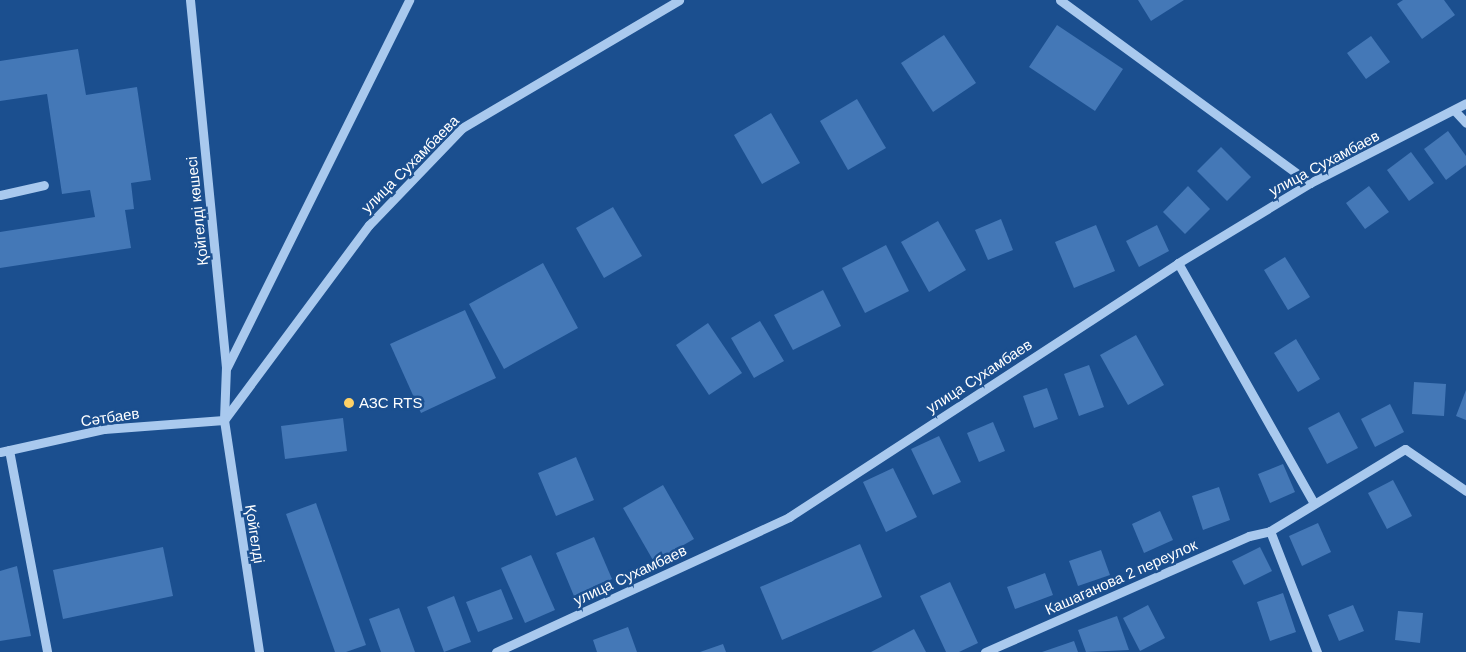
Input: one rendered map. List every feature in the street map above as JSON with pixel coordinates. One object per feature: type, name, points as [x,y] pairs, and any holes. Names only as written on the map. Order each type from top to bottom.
[{"type":"street","name":"Қойгелді көшесі","points":[[190,0],[226,367],[224,420]]},
{"type":"street","points":[[226,367],[409,0]]},
{"type":"street","name":"улица Сухамбаева","points":[[224,420],[369,225],[462,128],[680,0]]},
{"type":"street","points":[[1060,0],[1310,183]]},
{"type":"street","name":"улица Сухамбаев","points":[[496,652],[789,517],[1178,263],[1310,183],[1455,111],[1466,103]]},
{"type":"street","points":[[1455,111],[1466,123]]},
{"type":"street","points":[[0,196],[44,185]]},
{"type":"street","points":[[1178,263],[1313,502]]},
{"type":"street","name":"Сәтбаев","points":[[5,451],[104,429],[224,420]]},
{"type":"street","name":"Қойгелді","points":[[224,420],[259,652]]},
{"type":"street","name":"Кашаганова 2 переулок","points":[[985,652],[1249,536],[1270,531],[1313,502],[1405,449],[1466,491]]},
{"type":"street","points":[[5,451],[47,652]]},
{"type":"street","points":[[1270,531],[1317,652]]},
{"type":"building","points":[[1138,0],[1184,0],[1151,21]]},
{"type":"building","points":[[1403,0],[1444,0],[1455,15],[1422,39],[1397,4]]},
{"type":"building","points":[[1057,25],[1123,69],[1095,111],[1029,67]]},
{"type":"building","points":[[944,35],[976,83],[933,112],[901,63]]},
{"type":"building","points":[[1371,36],[1390,62],[1366,79],[1347,53]]},
{"type":"building","points":[[78,49],[86,95],[137,87],[151,180],[131,183],[134,209],[125,210],[131,248],[0,268],[0,232],[95,217],[90,190],[62,194],[47,94],[0,101],[0,61]]},
{"type":"building","points":[[857,99],[886,148],[848,170],[820,121]]},
{"type":"building","points":[[771,113],[800,163],[762,184],[734,135]]},
{"type":"building","points":[[1448,131],[1466,156],[1466,165],[1446,180],[1424,149]]},
{"type":"building","points":[[1221,147],[1251,177],[1227,201],[1197,171]]},
{"type":"building","points":[[1411,152],[1434,183],[1409,201],[1387,170]]},
{"type":"building","points":[[1188,186],[1210,209],[1185,234],[1163,212]]},
{"type":"building","points":[[1369,186],[1389,212],[1365,229],[1346,203]]},
{"type":"building","points":[[613,207],[642,256],[604,278],[576,228]]},
{"type":"building","points":[[1001,219],[1013,250],[988,260],[975,230]]},
{"type":"building","points":[[938,221],[966,270],[929,292],[901,242]]},
{"type":"building","points":[[1096,225],[1115,271],[1074,288],[1055,242]]},
{"type":"building","points":[[1157,225],[1169,251],[1139,267],[1126,241]]},
{"type":"building","points":[[886,245],[909,291],[865,313],[842,268]]},
{"type":"building","points":[[1285,257],[1310,297],[1288,310],[1264,270]]},
{"type":"building","points":[[543,263],[578,328],[504,369],[469,304]]},
{"type":"building","points":[[823,290],[841,326],[793,350],[774,315]]},
{"type":"building","points":[[465,310],[496,378],[421,413],[390,344]]},
{"type":"building","points":[[760,321],[784,361],[754,378],[731,338]]},
{"type":"building","points":[[708,323],[742,373],[709,395],[676,345]]},
{"type":"building","points":[[1136,335],[1164,385],[1128,405],[1100,355]]},
{"type":"building","points":[[1296,339],[1320,379],[1298,392],[1274,353]]},
{"type":"building","points":[[1089,365],[1104,407],[1079,416],[1064,374]]},
{"type":"building","points":[[1414,382],[1446,384],[1444,416],[1412,414]]},
{"type":"building","points":[[1047,388],[1058,419],[1034,428],[1023,396]]},
{"type":"building","points":[[1466,390],[1466,420],[1456,416]]},
{"type":"building","points":[[1390,404],[1404,432],[1375,447],[1361,419]]},
{"type":"building","points":[[1339,412],[1358,448],[1327,464],[1308,428]]},
{"type":"building","points":[[343,418],[347,451],[285,459],[281,426]]},
{"type":"building","points":[[993,422],[1005,451],[979,462],[967,433]]},
{"type":"building","points":[[939,436],[961,482],[933,495],[911,449]]},
{"type":"building","points":[[576,457],[594,500],[556,516],[538,473]]},
{"type":"building","points":[[1283,464],[1295,492],[1270,503],[1258,474]]},
{"type":"building","points":[[893,468],[917,517],[886,532],[863,482]]},
{"type":"building","points":[[1393,480],[1412,516],[1387,529],[1368,493]]},
{"type":"building","points":[[663,485],[694,539],[654,562],[623,508]]},
{"type":"building","points":[[1219,487],[1230,520],[1203,530],[1192,496]]},
{"type":"building","points":[[316,503],[366,645],[346,652],[335,652],[286,514]]},
{"type":"building","points":[[1160,511],[1173,540],[1144,553],[1132,524]]},
{"type":"building","points":[[1318,523],[1331,552],[1302,566],[1289,536]]},
{"type":"building","points":[[594,537],[612,579],[574,596],[556,553]]},
{"type":"building","points":[[860,544],[882,597],[782,640],[760,587]]},
{"type":"building","points":[[163,547],[173,596],[63,619],[53,570]]},
{"type":"building","points":[[1260,547],[1272,571],[1244,585],[1232,561]]},
{"type":"building","points":[[1101,550],[1110,575],[1078,586],[1069,561]]},
{"type":"building","points":[[531,555],[555,610],[525,623],[501,568]]},
{"type":"building","points":[[17,566],[31,636],[0,641],[0,571]]},
{"type":"building","points":[[1045,573],[1053,595],[1015,609],[1007,587]]},
{"type":"building","points":[[950,582],[978,643],[959,652],[946,652],[920,596]]},
{"type":"building","points":[[501,589],[513,619],[478,632],[466,602]]},
{"type":"building","points":[[1283,593],[1296,632],[1270,641],[1257,602]]},
{"type":"building","points":[[454,596],[471,642],[444,652],[427,607]]},
{"type":"building","points":[[1148,605],[1165,638],[1140,651],[1123,618]]},
{"type":"building","points":[[1353,605],[1364,631],[1339,641],[1328,615]]},
{"type":"building","points":[[399,608],[415,652],[381,652],[369,619]]},
{"type":"building","points":[[1398,611],[1423,613],[1420,643],[1395,640]]},
{"type":"building","points":[[1117,616],[1129,650],[1086,652],[1078,630]]},
{"type":"building","points":[[628,627],[637,652],[597,652],[593,640]]},
{"type":"building","points":[[914,629],[926,652],[871,652]]},
{"type":"building","points":[[1074,641],[1078,652],[1042,652]]},
{"type":"building","points":[[723,644],[726,652],[700,652]]},
{"type":"place","name":"АЗС RTS","points":[[349,403]]}]
